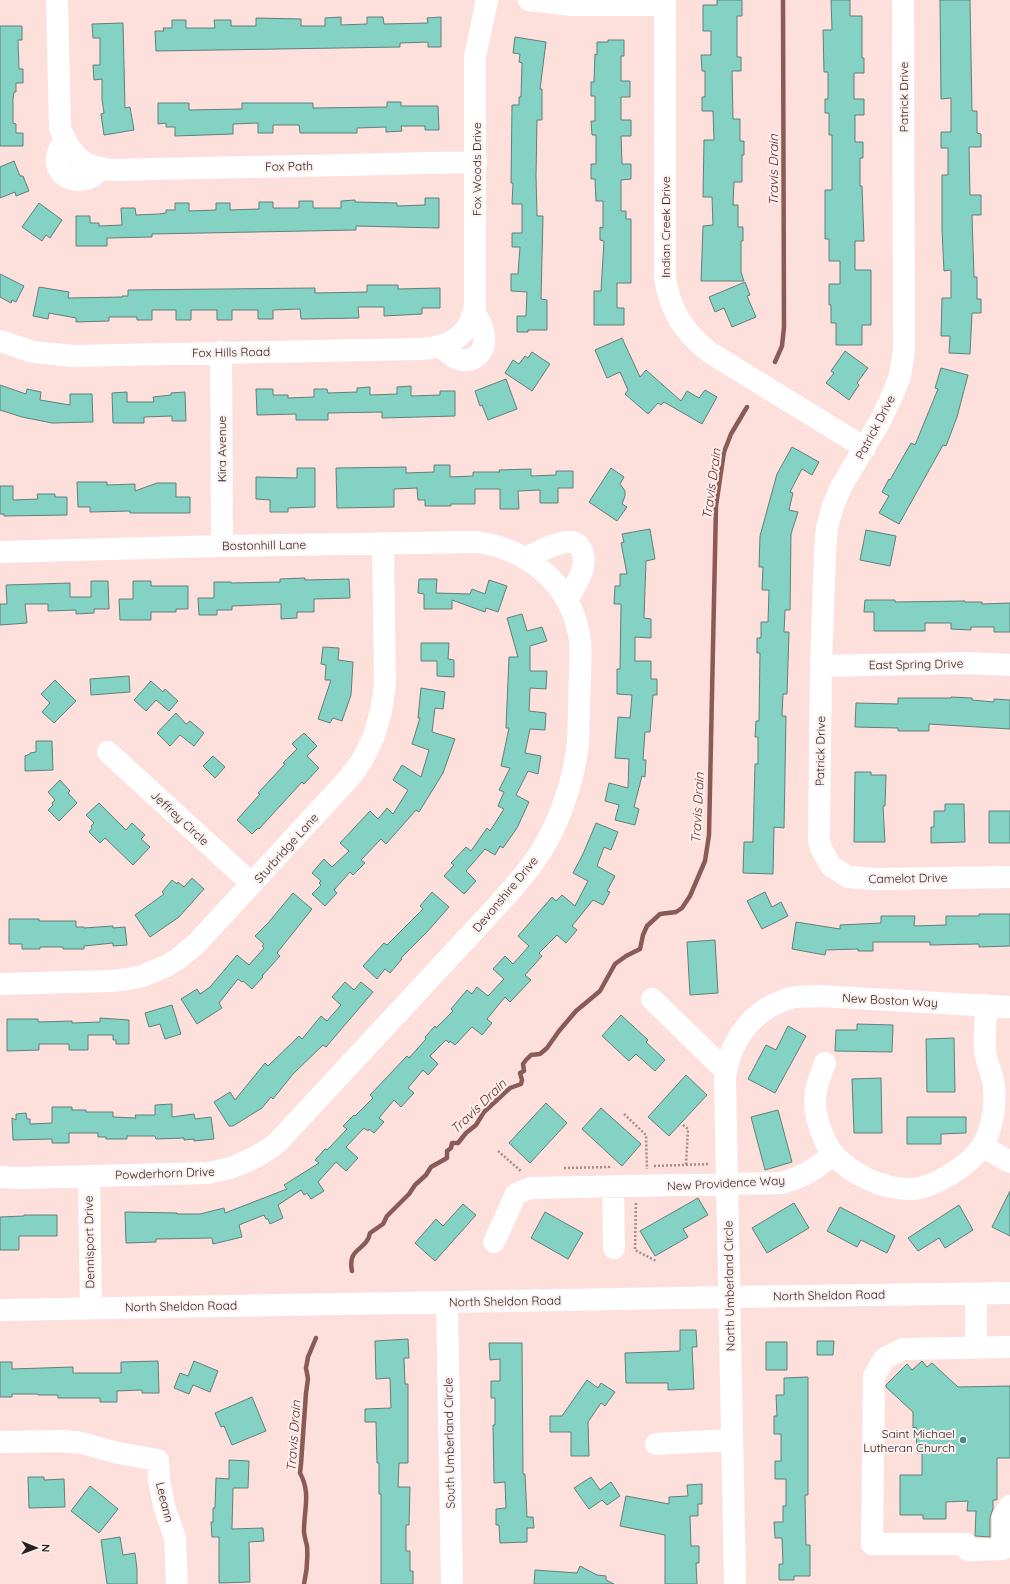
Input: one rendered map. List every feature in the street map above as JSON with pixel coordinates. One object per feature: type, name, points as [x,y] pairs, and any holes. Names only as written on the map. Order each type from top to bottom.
[{"type":"street","name":"Fox Path","points":[[57,0],[60,128],[69,148],[77,158],[87,164],[102,169],[120,170],[476,162]]},
{"type":"street","name":"Fox Woods Drive","points":[[460,336],[471,321],[474,312],[476,294],[475,57],[487,0]]},
{"type":"street","points":[[529,0],[571,5],[665,2]]},
{"type":"street","name":"Patrick Drive","points":[[820,848],[821,666],[824,552],[827,527],[840,487],[865,448],[893,394],[900,376],[904,351],[903,0]]},
{"type":"street","name":"Indian Creek Drive","points":[[665,2],[665,277],[667,292],[674,311],[682,326],[694,340],[708,352],[865,448]]},
{"type":"street","points":[[440,346],[457,358],[468,360],[475,358],[481,352],[484,344],[484,335],[481,324],[474,312]]},
{"type":"street","name":"Fox Hills Road","points":[[0,341],[33,352],[67,356],[221,352],[419,350],[440,346],[451,342],[460,336]]},
{"type":"street","name":"Kira Avenue","points":[[221,352],[222,546]]},
{"type":"street","name":"Bostonhill Lane","points":[[0,552],[222,546],[478,542],[496,545],[526,558],[549,576]]},
{"type":"street","points":[[526,558],[552,546],[567,542],[579,545],[583,552],[584,565],[577,582],[566,600]]},
{"type":"street","name":"Sturbridge Lane","points":[[0,984],[111,981],[142,976],[166,966],[178,959],[197,944],[350,777],[363,759],[374,736],[382,711],[385,685],[382,543]]},
{"type":"street","name":"Devonshire Drive","points":[[308,1110],[496,907],[523,876],[541,851],[550,834],[569,788],[578,744],[581,649],[576,622],[566,600],[549,576]]},
{"type":"street","name":"East Spring Drive","points":[[821,666],[966,663],[1010,665]]},
{"type":"street","name":"Jeffrey Circle","points":[[108,752],[252,884]]},
{"type":"street","name":"Camelot Drive","points":[[820,848],[825,859],[831,866],[848,876],[859,878],[1010,877]]},
{"type":"street","name":"New Boston Way","points":[[772,1006],[779,1002],[797,997],[820,996],[1010,1007]]},
{"type":"street","points":[[652,999],[726,1071]]},
{"type":"street","points":[[825,1063],[816,1086],[815,1104],[818,1123],[834,1154],[855,1172],[873,1182],[887,1187],[911,1189],[946,1178],[964,1165],[979,1151],[989,1133],[994,1112],[995,1096],[985,1052],[986,1005]]},
{"type":"street","name":"North Umberland Circle","points":[[735,1584],[726,1071],[732,1050],[747,1024],[763,1010],[772,1006]]},
{"type":"street","name":"Powderhorn Drive","points":[[0,1177],[18,1178],[208,1173],[222,1171],[249,1161],[266,1152],[288,1133],[308,1110]]},
{"type":"street","points":[[982,1146],[1010,1162]]},
{"type":"street","name":"New Providence Way","points":[[494,1242],[516,1194],[530,1188],[611,1180],[728,1185],[781,1183],[806,1174],[817,1168],[834,1154]]},
{"type":"street","name":"Dennisport Drive","points":[[88,1176],[91,1308]]},
{"type":"street","points":[[611,1180],[614,1248]]},
{"type":"street","name":"North Sheldon Road","points":[[0,1310],[1010,1293]]},
{"type":"street","points":[[976,1294],[976,1347]]},
{"type":"street","name":"South Umberland Circle","points":[[447,1302],[452,1584]]},
{"type":"street","points":[[1010,1347],[903,1349],[885,1358],[874,1376],[872,1544],[966,1544],[968,1550],[1004,1549],[1007,1540],[1003,1517],[1010,1506]]},
{"type":"street","points":[[656,1444],[732,1440]]},
{"type":"street","name":"Leeann","points":[[0,1442],[62,1441],[158,1460],[159,1480],[164,1506],[175,1538],[177,1584]]},
{"type":"path","points":[[624,1114],[646,1135],[648,1173]]},
{"type":"path","points":[[683,1125],[688,1129],[686,1165]]},
{"type":"path","points":[[498,1151],[526,1175]]},
{"type":"path","points":[[647,1166],[713,1164]]},
{"type":"path","points":[[561,1168],[609,1167],[611,1180]]},
{"type":"path","points":[[636,1197],[635,1250],[656,1261]]},
{"type":"building","points":[[717,0],[742,0],[742,16],[737,16],[737,57],[741,57],[741,71],[732,71],[733,119],[740,119],[740,141],[744,141],[744,155],[742,155],[742,182],[734,182],[733,205],[738,205],[738,227],[743,227],[743,241],[741,241],[741,272],[744,281],[701,281],[703,226],[713,225],[712,197],[703,197],[704,140],[714,140],[713,111],[702,111],[702,97],[705,97],[705,71],[702,71],[701,55],[711,55],[711,31],[703,31],[703,5],[717,5]]},
{"type":"building","points":[[831,0],[850,0],[850,16],[862,16],[862,58],[864,58],[864,73],[854,73],[854,99],[864,99],[864,115],[855,115],[855,142],[863,142],[863,158],[860,158],[860,186],[862,186],[864,241],[855,241],[855,270],[871,270],[871,325],[862,325],[862,345],[836,345],[836,323],[831,323],[831,305],[829,305],[829,284],[840,284],[840,261],[829,261],[829,239],[825,239],[825,190],[832,190],[832,135],[829,135],[829,113],[825,113],[825,99],[828,99],[828,72],[824,72],[823,30],[832,30]]},
{"type":"building","points":[[940,0],[970,0],[972,111],[977,111],[977,133],[981,134],[981,147],[969,147],[970,195],[981,195],[981,215],[972,215],[974,277],[977,277],[977,299],[981,299],[981,313],[972,313],[970,354],[949,353],[950,336],[941,336],[942,298],[951,298],[951,270],[944,271],[942,175],[948,175],[948,148],[941,148],[941,132],[951,132],[951,98],[941,99]]},
{"type":"building","points":[[341,17],[341,25],[367,24],[367,17],[383,17],[384,24],[428,23],[427,18],[441,17],[441,47],[428,47],[428,42],[400,43],[400,47],[156,51],[155,31],[164,31],[163,28],[172,28],[172,20],[186,20],[186,28],[215,28],[214,20],[231,20],[231,26],[256,26],[256,18],[301,19],[301,26],[325,26],[325,18]]},
{"type":"building","points":[[123,23],[125,108],[130,107],[134,130],[104,135],[101,114],[104,113],[102,79],[94,80],[93,65],[100,65],[100,38],[93,38],[92,24]]},
{"type":"building","points":[[0,26],[22,26],[22,40],[18,40],[19,69],[23,69],[23,83],[16,83],[16,92],[14,92],[13,99],[13,123],[16,124],[16,133],[23,133],[23,146],[0,146]]},
{"type":"building","points":[[515,37],[546,42],[540,89],[542,89],[542,120],[537,120],[536,176],[537,216],[543,216],[541,299],[547,300],[547,330],[528,330],[528,332],[517,332],[517,316],[526,316],[527,292],[511,291],[511,274],[518,274],[520,247],[512,247],[512,233],[522,233],[522,204],[512,204],[513,183],[511,183],[512,105],[519,105],[519,97],[521,97],[522,63],[519,62],[520,54],[513,53]]},
{"type":"building","points":[[608,40],[624,40],[624,56],[621,56],[621,81],[630,81],[630,97],[621,97],[621,120],[631,120],[631,136],[621,136],[622,164],[631,164],[631,179],[621,180],[621,211],[626,211],[626,219],[631,219],[631,283],[617,283],[617,308],[624,308],[624,325],[594,325],[594,291],[601,291],[604,241],[600,240],[600,227],[603,228],[603,201],[596,201],[595,179],[591,179],[591,164],[596,164],[596,135],[592,135],[591,121],[595,121],[595,96],[591,96],[591,82],[594,82],[597,42],[608,42]]},
{"type":"building","points":[[387,102],[401,102],[401,106],[438,106],[439,130],[425,130],[425,126],[401,126],[402,131],[386,132],[386,127],[357,128],[357,133],[300,133],[299,125],[273,125],[273,133],[258,133],[258,123],[233,124],[233,134],[175,136],[175,127],[166,127],[166,123],[158,124],[158,103],[189,103],[189,110],[242,109],[242,103],[313,103],[313,108],[387,107]]},
{"type":"building","points":[[14,161],[20,176],[23,176],[29,191],[16,196],[15,192],[0,198],[0,167]]},
{"type":"building","points":[[425,198],[439,198],[439,228],[356,226],[356,230],[152,234],[152,237],[107,238],[107,246],[76,246],[76,216],[90,216],[90,223],[99,223],[99,226],[122,225],[121,208],[135,208],[136,215],[166,213],[166,210],[175,210],[175,203],[189,203],[189,211],[216,210],[216,203],[230,203],[230,210],[259,209],[259,202],[273,202],[273,208],[299,208],[299,201],[313,201],[313,208],[341,208],[341,201],[355,200],[355,202],[397,203],[397,206],[425,205]]},
{"type":"building","points":[[39,203],[62,220],[50,238],[46,235],[42,241],[22,227]]},
{"type":"building","points":[[0,274],[24,286],[16,302],[12,300],[11,303],[0,297]]},
{"type":"building","points":[[745,282],[750,295],[747,296],[756,317],[732,327],[724,308],[715,312],[709,297]]},
{"type":"building","points":[[367,285],[398,285],[398,289],[440,288],[440,308],[422,308],[422,314],[384,316],[384,307],[358,307],[359,318],[301,319],[300,309],[273,310],[273,319],[258,319],[258,310],[232,310],[232,320],[217,320],[217,310],[191,310],[191,320],[176,320],[176,310],[152,310],[152,320],[137,320],[137,317],[109,317],[109,321],[76,322],[76,318],[49,313],[48,319],[33,316],[39,287],[69,292],[68,298],[122,297],[128,296],[128,290],[315,288],[315,293],[367,292]]},
{"type":"building","points":[[622,338],[640,377],[646,370],[681,401],[687,391],[699,398],[705,390],[717,397],[702,424],[664,402],[661,405],[658,403],[648,414],[625,394],[628,390],[620,372],[607,378],[595,350]]},
{"type":"building","points":[[845,351],[868,368],[857,383],[859,385],[849,400],[826,383],[834,373],[831,371]]},
{"type":"building","points":[[532,352],[550,364],[532,391],[505,373],[513,360],[519,364],[525,356],[528,358]]},
{"type":"building","points":[[941,368],[968,375],[957,417],[946,446],[943,445],[899,524],[879,513],[889,496],[882,492],[911,443],[915,445],[938,389],[935,388]]},
{"type":"building","points":[[506,379],[517,409],[488,420],[482,405],[480,406],[475,391]]},
{"type":"building","points":[[0,385],[26,394],[27,389],[41,392],[40,400],[70,405],[70,394],[92,394],[93,422],[52,423],[22,417],[0,410]]},
{"type":"building","points":[[411,386],[411,396],[440,395],[440,391],[455,391],[455,416],[382,418],[382,412],[328,413],[328,420],[296,420],[296,414],[257,415],[256,389],[273,389],[273,395],[288,395],[288,398],[314,397],[314,389],[327,389],[328,393],[357,392],[357,388],[370,387],[370,395],[397,394],[397,387]]},
{"type":"building","points":[[127,392],[127,402],[154,402],[153,397],[185,392],[186,421],[172,421],[172,416],[144,417],[144,423],[113,423],[112,393]]},
{"type":"building","points":[[792,447],[819,462],[812,475],[802,469],[790,492],[793,493],[789,510],[798,512],[791,534],[790,610],[785,610],[784,632],[789,632],[787,694],[783,694],[782,716],[786,716],[784,828],[774,827],[773,874],[743,873],[744,842],[753,842],[755,764],[758,764],[758,737],[755,737],[756,721],[759,721],[760,653],[757,653],[757,638],[761,638],[761,622],[768,622],[769,590],[762,590],[763,567],[759,567],[760,536],[777,474]]},
{"type":"building","points":[[434,465],[450,465],[450,477],[473,476],[473,472],[500,472],[499,470],[531,469],[531,476],[556,475],[556,471],[573,471],[573,488],[558,488],[558,503],[540,503],[540,490],[518,491],[519,509],[500,509],[500,489],[475,489],[475,504],[425,506],[425,500],[418,500],[417,488],[394,489],[394,507],[337,508],[336,468],[406,467],[406,473],[434,472]]},
{"type":"building","points":[[297,468],[315,468],[315,507],[288,508],[288,512],[270,512],[270,500],[256,499],[256,477],[297,478]]},
{"type":"building","points":[[611,468],[624,477],[620,484],[625,491],[622,504],[627,507],[617,521],[589,502]]},
{"type":"building","points":[[77,482],[107,482],[107,485],[135,484],[135,491],[157,483],[176,483],[176,497],[190,497],[190,513],[130,513],[130,511],[90,512],[90,507],[78,507]]},
{"type":"building","points":[[0,486],[13,486],[13,500],[38,499],[37,494],[55,494],[55,497],[67,497],[67,515],[4,516],[4,514],[0,514]]},
{"type":"building","points":[[650,529],[655,559],[646,561],[644,618],[651,619],[651,638],[635,637],[635,661],[651,661],[651,679],[657,679],[657,695],[653,695],[650,732],[645,732],[643,760],[646,760],[645,777],[642,776],[634,807],[639,809],[635,825],[615,820],[619,805],[605,801],[609,783],[628,788],[629,759],[615,758],[618,717],[630,718],[632,695],[617,694],[617,669],[620,669],[621,604],[614,604],[615,586],[620,586],[620,574],[627,574],[621,543],[624,542],[622,534]]},
{"type":"building","points":[[866,530],[896,536],[890,566],[860,560]]},
{"type":"building","points":[[305,578],[305,580],[349,579],[350,598],[314,599],[314,612],[297,612],[297,618],[281,619],[281,604],[232,606],[232,610],[217,610],[217,615],[199,615],[198,598],[214,598],[214,582],[280,582],[280,579]]},
{"type":"building","points":[[419,579],[437,579],[436,593],[470,594],[472,589],[485,594],[489,580],[507,586],[498,612],[486,608],[485,612],[452,600],[452,609],[424,609],[424,594],[418,593]]},
{"type":"building","points":[[91,581],[108,581],[109,609],[94,609],[94,613],[76,614],[76,610],[48,611],[48,604],[25,604],[27,623],[0,625],[0,604],[7,604],[6,585],[70,583],[70,597],[91,597]]},
{"type":"building","points":[[133,581],[151,581],[151,586],[188,586],[188,609],[176,609],[176,612],[151,612],[151,620],[120,620],[119,599],[133,599]]},
{"type":"building","points":[[865,600],[895,600],[895,602],[965,601],[982,602],[982,604],[1010,603],[1010,632],[994,632],[994,627],[971,627],[971,630],[951,629],[951,623],[925,623],[925,631],[874,631],[874,612],[864,612]]},
{"type":"building","points":[[522,614],[527,631],[542,627],[547,641],[530,646],[530,671],[547,671],[546,689],[530,688],[529,711],[546,713],[545,730],[530,729],[525,753],[541,756],[538,774],[528,771],[516,795],[529,802],[517,828],[503,848],[500,846],[495,855],[485,849],[466,871],[476,881],[464,894],[444,876],[454,865],[451,863],[466,847],[471,851],[487,828],[490,831],[504,809],[498,806],[504,792],[499,790],[510,768],[501,766],[509,728],[506,728],[509,657],[518,657],[507,618]]},
{"type":"building","points":[[421,643],[449,643],[448,659],[454,660],[454,677],[437,676],[437,661],[421,661]]},
{"type":"building","points":[[323,647],[339,648],[338,660],[353,662],[351,695],[342,721],[333,718],[330,723],[318,719],[331,680],[325,680],[326,665],[321,664]]},
{"type":"building","points":[[129,676],[130,692],[91,695],[90,679]]},
{"type":"building","points":[[55,680],[76,701],[54,723],[42,712],[50,703],[41,694]]},
{"type":"building","points":[[151,681],[163,692],[165,689],[178,701],[169,711],[156,700],[146,711],[134,700]]},
{"type":"building","points":[[421,688],[445,692],[443,709],[435,708],[432,732],[455,739],[443,773],[419,812],[416,810],[386,844],[381,839],[361,860],[365,863],[353,875],[350,872],[334,890],[337,893],[325,906],[312,894],[321,885],[319,883],[321,881],[312,873],[324,859],[332,867],[349,851],[340,843],[370,811],[378,819],[387,808],[393,814],[408,790],[393,780],[402,765],[421,777],[429,750],[412,744],[420,718],[418,718]]},
{"type":"building","points":[[898,698],[972,698],[972,700],[994,702],[994,699],[1010,700],[1010,729],[929,724],[929,731],[898,731],[898,728],[855,727],[856,703],[898,704]]},
{"type":"building","points":[[176,713],[186,724],[190,721],[204,733],[194,746],[180,735],[170,746],[157,733]]},
{"type":"building","points":[[304,733],[317,746],[307,756],[319,768],[304,784],[302,782],[259,829],[258,828],[252,834],[237,820],[260,794],[258,793],[285,764],[283,763],[297,749],[292,744]]},
{"type":"building","points":[[36,741],[52,741],[53,770],[25,771],[25,756],[36,752]]},
{"type":"building","points":[[213,756],[225,767],[215,778],[203,766]]},
{"type":"building","points":[[855,772],[871,772],[871,775],[886,775],[885,806],[883,806],[885,842],[854,842]]},
{"type":"building","points":[[60,780],[70,791],[68,793],[77,803],[59,821],[48,810],[53,805],[52,803],[55,800],[48,792]]},
{"type":"building","points":[[99,803],[126,830],[132,823],[145,835],[141,839],[150,847],[133,865],[105,838],[100,843],[89,832],[94,823],[86,815]]},
{"type":"building","points":[[945,804],[964,804],[965,842],[931,843],[931,827],[934,827],[934,811],[945,811]]},
{"type":"building","points":[[989,811],[1010,811],[1010,843],[989,843]]},
{"type":"building","points":[[596,823],[618,832],[611,850],[604,847],[597,866],[615,876],[607,891],[610,892],[603,905],[593,900],[572,926],[577,930],[566,943],[557,935],[539,953],[542,956],[525,975],[531,980],[510,1002],[505,997],[487,1019],[492,1023],[482,1035],[472,1027],[455,1045],[446,1040],[430,1056],[438,1064],[428,1075],[423,1070],[408,1088],[414,1093],[401,1107],[394,1100],[379,1118],[384,1122],[374,1133],[369,1129],[368,1131],[364,1128],[346,1147],[358,1158],[346,1171],[336,1162],[318,1182],[324,1191],[311,1199],[307,1193],[304,1195],[301,1190],[278,1205],[283,1218],[270,1224],[264,1215],[239,1225],[242,1237],[213,1244],[212,1238],[156,1239],[156,1242],[126,1243],[125,1212],[200,1214],[224,1208],[225,1213],[287,1189],[284,1185],[319,1163],[315,1160],[347,1129],[343,1126],[373,1098],[370,1095],[407,1056],[409,1058],[426,1039],[425,1037],[435,1026],[436,1028],[453,1011],[451,1009],[467,990],[472,994],[477,987],[488,996],[504,979],[493,969],[505,956],[513,964],[529,946],[518,936],[552,897],[556,901],[562,895],[575,906],[588,881],[573,873]]},
{"type":"building","points":[[192,878],[204,889],[179,917],[150,937],[135,915],[164,894],[162,892],[172,880],[177,884],[178,882],[184,887]]},
{"type":"building","points":[[432,892],[449,907],[401,958],[402,959],[390,973],[385,969],[377,979],[363,966],[384,943],[387,945],[423,909],[420,906]]},
{"type":"building","points":[[765,892],[772,907],[781,902],[788,916],[762,929],[747,901]]},
{"type":"building","points":[[293,893],[312,909],[277,953],[280,956],[252,989],[243,981],[242,982],[238,979],[219,1003],[222,1008],[197,1024],[181,999],[197,989],[200,994],[210,987],[237,955],[249,965],[264,948],[262,946],[264,944],[255,936]]},
{"type":"building","points":[[979,914],[1010,914],[1010,946],[979,947],[979,944],[930,945],[930,942],[873,942],[873,951],[858,951],[858,949],[826,950],[825,955],[792,949],[796,922],[840,929],[840,925],[881,923],[881,916],[915,916],[914,926],[946,925],[946,916],[979,916]]},
{"type":"building","points":[[9,919],[76,921],[76,927],[84,928],[113,926],[113,928],[125,927],[127,945],[113,946],[113,943],[84,946],[84,949],[40,947],[40,949],[22,949],[22,944],[9,944]]},
{"type":"building","points":[[715,940],[718,993],[690,995],[687,942]]},
{"type":"building","points":[[345,982],[354,990],[361,982],[373,992],[326,1047],[323,1045],[293,1074],[273,1099],[271,1097],[262,1108],[233,1126],[229,1126],[214,1102],[230,1092],[235,1100],[265,1063],[268,1066],[299,1036],[302,1039],[321,1016],[327,1021],[341,1005],[332,997]]},
{"type":"building","points":[[172,1005],[181,1034],[165,1039],[160,1024],[149,1027],[145,1013]]},
{"type":"building","points":[[621,1015],[648,1040],[646,1042],[665,1060],[655,1071],[636,1054],[629,1061],[602,1036]]},
{"type":"building","points":[[100,1018],[129,1020],[129,1044],[116,1044],[116,1040],[113,1040],[113,1035],[88,1035],[88,1050],[69,1050],[69,1044],[39,1044],[39,1050],[7,1051],[7,1019],[38,1019],[38,1022],[72,1021],[72,1023],[100,1022]]},
{"type":"building","points":[[857,1024],[893,1025],[892,1052],[835,1051],[836,1030],[857,1030]]},
{"type":"building","points":[[788,1026],[806,1036],[775,1093],[748,1079],[766,1045],[776,1050]]},
{"type":"building","points":[[954,1038],[955,1092],[927,1092],[926,1039]]},
{"type":"building","points":[[686,1075],[707,1095],[669,1136],[648,1117]]},
{"type":"building","points":[[881,1078],[882,1133],[854,1133],[852,1079]]},
{"type":"building","points":[[546,1103],[567,1123],[530,1163],[509,1143]]},
{"type":"building","points":[[172,1104],[172,1117],[194,1114],[195,1119],[211,1117],[214,1139],[194,1141],[194,1139],[184,1140],[184,1138],[156,1139],[155,1136],[127,1136],[127,1139],[106,1139],[106,1137],[98,1137],[98,1133],[69,1133],[69,1143],[52,1143],[52,1139],[13,1140],[12,1118],[16,1120],[16,1114],[26,1113],[27,1119],[30,1119],[30,1124],[52,1123],[52,1107],[72,1107],[72,1110],[86,1110],[86,1112],[113,1112],[113,1117],[136,1118],[135,1115],[155,1115],[155,1105]]},
{"type":"building","points":[[601,1108],[641,1144],[622,1166],[582,1129]]},
{"type":"building","points":[[778,1110],[792,1162],[765,1170],[751,1117]]},
{"type":"building","points":[[907,1117],[966,1117],[966,1133],[941,1134],[941,1144],[907,1144]]},
{"type":"building","points":[[1010,1191],[1010,1236],[992,1227]]},
{"type":"building","points":[[698,1198],[708,1215],[683,1229],[688,1237],[655,1256],[640,1231]]},
{"type":"building","points":[[794,1203],[809,1228],[767,1253],[752,1228]]},
{"type":"building","points":[[463,1204],[476,1215],[435,1261],[415,1243],[436,1219],[443,1226]]},
{"type":"building","points":[[959,1205],[973,1230],[945,1248],[939,1238],[918,1251],[908,1238]]},
{"type":"building","points":[[840,1207],[895,1236],[887,1253],[861,1240],[857,1247],[827,1231]]},
{"type":"building","points":[[545,1212],[583,1233],[568,1259],[531,1238]]},
{"type":"building","points":[[57,1215],[57,1236],[19,1236],[19,1250],[0,1250],[0,1217]]},
{"type":"building","points":[[680,1330],[696,1330],[697,1347],[692,1347],[694,1389],[668,1390],[668,1383],[626,1383],[625,1353],[680,1351]]},
{"type":"building","points":[[408,1339],[409,1358],[404,1358],[405,1384],[408,1384],[408,1463],[399,1463],[398,1487],[410,1487],[409,1525],[406,1525],[406,1551],[410,1551],[410,1571],[413,1571],[413,1584],[381,1584],[381,1494],[379,1494],[379,1463],[377,1463],[376,1422],[365,1422],[365,1409],[391,1408],[390,1378],[376,1379],[375,1341]]},
{"type":"building","points":[[817,1341],[834,1341],[833,1355],[817,1355]]},
{"type":"building","points":[[766,1342],[787,1342],[787,1370],[766,1370]]},
{"type":"building","points":[[489,1343],[522,1343],[523,1474],[525,1474],[527,1517],[533,1517],[534,1528],[527,1528],[527,1542],[500,1543],[499,1525],[496,1525],[496,1509],[506,1508],[505,1482],[494,1483],[493,1425],[495,1425],[495,1398],[491,1398],[491,1381],[500,1381],[500,1359],[490,1360]]},
{"type":"building","points":[[158,1361],[159,1393],[142,1393],[142,1390],[117,1391],[117,1402],[100,1402],[100,1398],[58,1398],[58,1395],[38,1394],[12,1394],[12,1397],[0,1397],[0,1362],[12,1362],[12,1369],[73,1367],[73,1373],[121,1373],[121,1362]]},
{"type":"building","points":[[194,1361],[218,1371],[210,1392],[193,1385],[189,1394],[174,1388],[180,1373],[188,1376]]},
{"type":"building","name":"Saint Michael Lutheran Church","points":[[922,1361],[927,1367],[932,1363],[958,1387],[1010,1386],[1010,1458],[997,1458],[997,1500],[993,1500],[993,1509],[990,1517],[990,1537],[975,1536],[976,1511],[967,1511],[968,1501],[946,1502],[946,1519],[923,1519],[923,1515],[900,1515],[900,1475],[922,1475],[922,1453],[917,1453],[916,1427],[913,1428],[913,1412],[886,1387],[886,1385],[907,1364],[912,1370]]},
{"type":"building","points":[[808,1377],[808,1495],[805,1495],[806,1545],[810,1545],[810,1576],[794,1576],[794,1580],[779,1580],[779,1564],[783,1564],[782,1538],[775,1538],[774,1522],[783,1522],[783,1506],[786,1506],[786,1479],[775,1479],[775,1461],[781,1461],[781,1434],[774,1434],[774,1416],[777,1416],[776,1395],[784,1395],[784,1378]]},
{"type":"building","points":[[587,1380],[598,1388],[601,1383],[615,1392],[605,1406],[601,1403],[588,1422],[589,1456],[571,1456],[571,1432],[550,1432],[550,1416],[562,1416]]},
{"type":"building","points":[[252,1397],[266,1431],[232,1445],[224,1426],[221,1427],[215,1413]]},
{"type":"building","points":[[229,1460],[249,1461],[248,1488],[233,1488],[232,1529],[263,1528],[264,1541],[249,1542],[250,1582],[219,1583],[219,1537],[212,1537],[211,1522],[213,1522],[213,1508],[215,1508],[216,1478],[229,1479]]},
{"type":"building","points":[[28,1477],[44,1477],[44,1480],[64,1479],[65,1507],[29,1508]]},
{"type":"building","points":[[591,1477],[600,1490],[611,1482],[620,1496],[607,1505],[602,1500],[589,1509],[574,1488]]},
{"type":"building","points":[[702,1484],[702,1504],[698,1504],[698,1516],[690,1516],[691,1546],[699,1546],[699,1563],[696,1563],[697,1584],[665,1584],[665,1535],[620,1526],[626,1496],[669,1504],[669,1497],[688,1496],[687,1485]]},
{"type":"building","points":[[90,1486],[118,1509],[99,1533],[71,1511]]},
{"type":"building","points":[[120,1537],[123,1555],[135,1553],[137,1584],[107,1584],[101,1540]]},
{"type":"building","points":[[580,1566],[597,1575],[606,1576],[606,1580],[614,1584],[534,1584],[535,1570],[577,1573]]},
{"type":"waterway","name":"Travis Drain","points":[[775,362],[782,346],[784,327],[783,0]]},
{"type":"waterway","name":"Travis Drain","points":[[352,1271],[352,1257],[365,1243],[370,1233],[383,1224],[387,1216],[409,1194],[431,1167],[447,1158],[447,1151],[451,1148],[452,1143],[458,1143],[466,1133],[476,1125],[484,1112],[510,1088],[521,1084],[522,1080],[520,1073],[524,1071],[523,1064],[526,1060],[531,1055],[540,1054],[547,1048],[576,1011],[600,991],[615,964],[626,956],[640,949],[643,935],[647,926],[660,914],[676,912],[682,908],[690,896],[705,861],[709,835],[716,506],[724,452],[731,434],[747,407]]},
{"type":"waterway","name":"Travis Drain","points":[[304,1584],[307,1570],[307,1546],[304,1531],[306,1494],[300,1473],[308,1379],[306,1368],[308,1357],[316,1338]]},
{"type":"place","name":"Saint Michael Lutheran Church","points":[[963,1440]]}]
